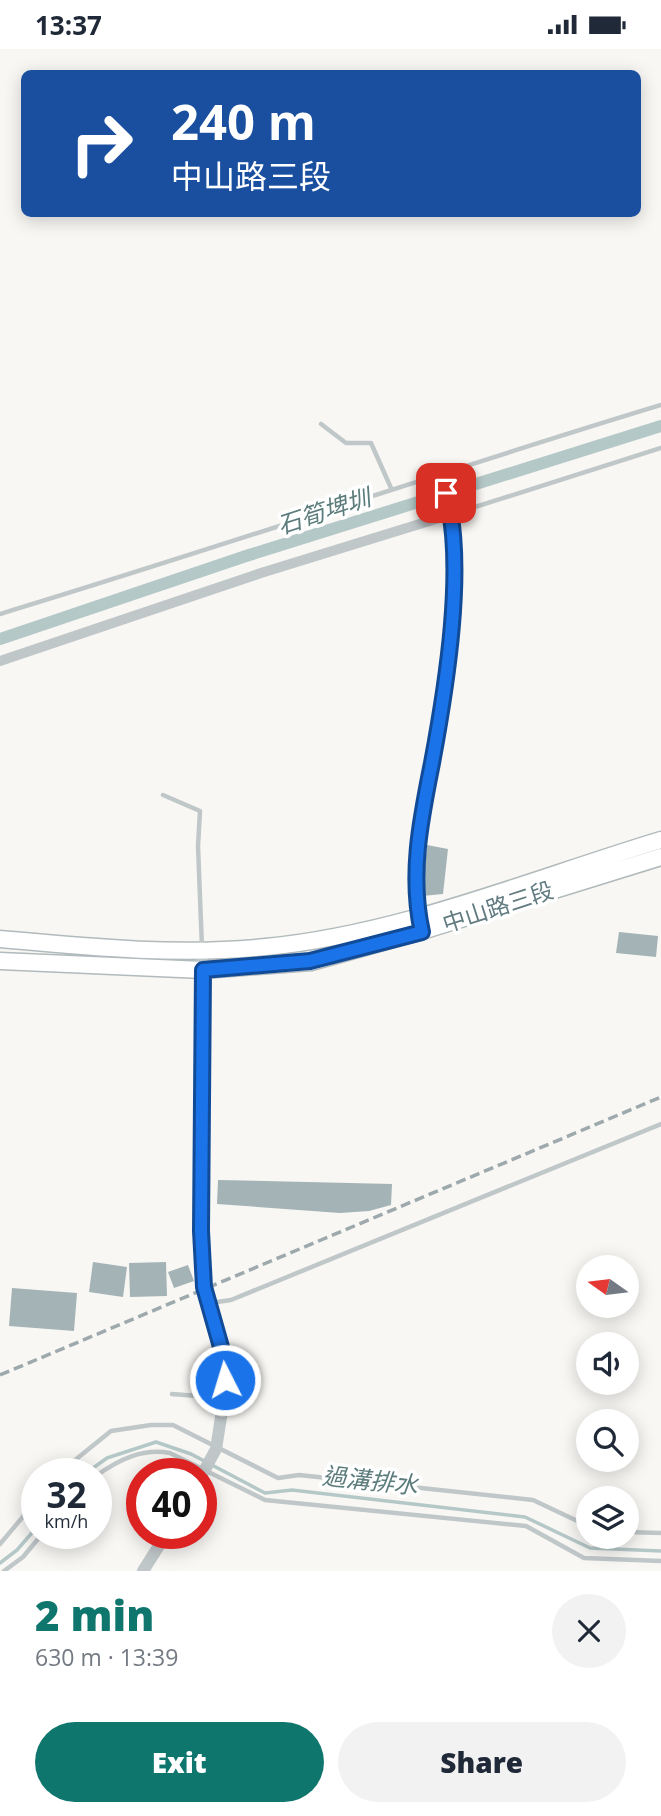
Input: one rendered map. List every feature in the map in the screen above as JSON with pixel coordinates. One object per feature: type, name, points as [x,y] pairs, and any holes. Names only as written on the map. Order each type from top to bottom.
[{"type":"main road","name":"中山路三段","points":[[0,961],[203,970],[310,961],[661,840]]},
{"type":"main road","name":"中山路三段","points":[[0,939],[202,951],[268,947],[420,923],[661,857]]},
{"type":"street","points":[[0,661],[261,573],[452,514]]},
{"type":"street","points":[[202,951],[201,1231],[207,1304],[225,1361],[224,1398],[216,1449],[211,1458]]},
{"type":"street","points":[[143,1571],[157,1549]]},
{"type":"lane","points":[[0,614],[195,554],[440,472],[661,405]]},
{"type":"lane","points":[[321,425],[346,443],[371,443],[391,488]]},
{"type":"lane","points":[[452,514],[661,448]]},
{"type":"lane","points":[[420,923],[416,886],[421,817],[453,615],[452,514],[440,472]]},
{"type":"lane","points":[[163,795],[200,811],[198,846],[202,951]]},
{"type":"lane","points":[[207,1304],[231,1300],[661,1124]]},
{"type":"lane","points":[[172,1394],[224,1398]]},
{"type":"lane","points":[[77,1458],[111,1430],[173,1425],[278,1478],[299,1475],[533,1500],[576,1520]]},
{"type":"lane","points":[[127,1458],[154,1451],[170,1453],[178,1458]]},
{"type":"lane","points":[[217,1480],[265,1500],[526,1526],[584,1558],[661,1561]]},
{"type":"lane","points":[[0,1544],[21,1519]]},
{"type":"lane","points":[[639,1532],[661,1533]]},
{"type":"lane","points":[[4,1571],[30,1549]]},
{"type":"building","points":[[427,845],[448,849],[443,894],[422,896]]},
{"type":"building","points":[[619,932],[658,936],[656,957],[616,953]]},
{"type":"building","points":[[218,1180],[392,1184],[391,1205],[369,1211],[340,1213],[217,1204]]},
{"type":"building","points":[[93,1262],[127,1267],[123,1297],[89,1292]]},
{"type":"building","points":[[166,1262],[167,1296],[130,1297],[129,1263]]},
{"type":"building","points":[[188,1265],[194,1281],[174,1288],[168,1272]]},
{"type":"building","points":[[12,1288],[77,1293],[74,1331],[9,1326]]},
{"type":"waterway","name":"石筍埤圳","points":[[0,639],[246,556],[661,426]]},
{"type":"waterway","name":"過溝排水","points":[[107,1458],[156,1442],[191,1454],[265,1493],[292,1490],[525,1517],[590,1548],[661,1551]]},
{"type":"waterway","name":"過溝排水","points":[[0,1563],[21,1545]]},
{"type":"railway","points":[[0,1375],[661,1097]]},
{"type":"route","points":[[225,1380],[225,1361],[204,1287],[201,1231],[203,970],[310,961],[422,932],[416,886],[421,817],[453,615],[452,514],[446,493]]}]
